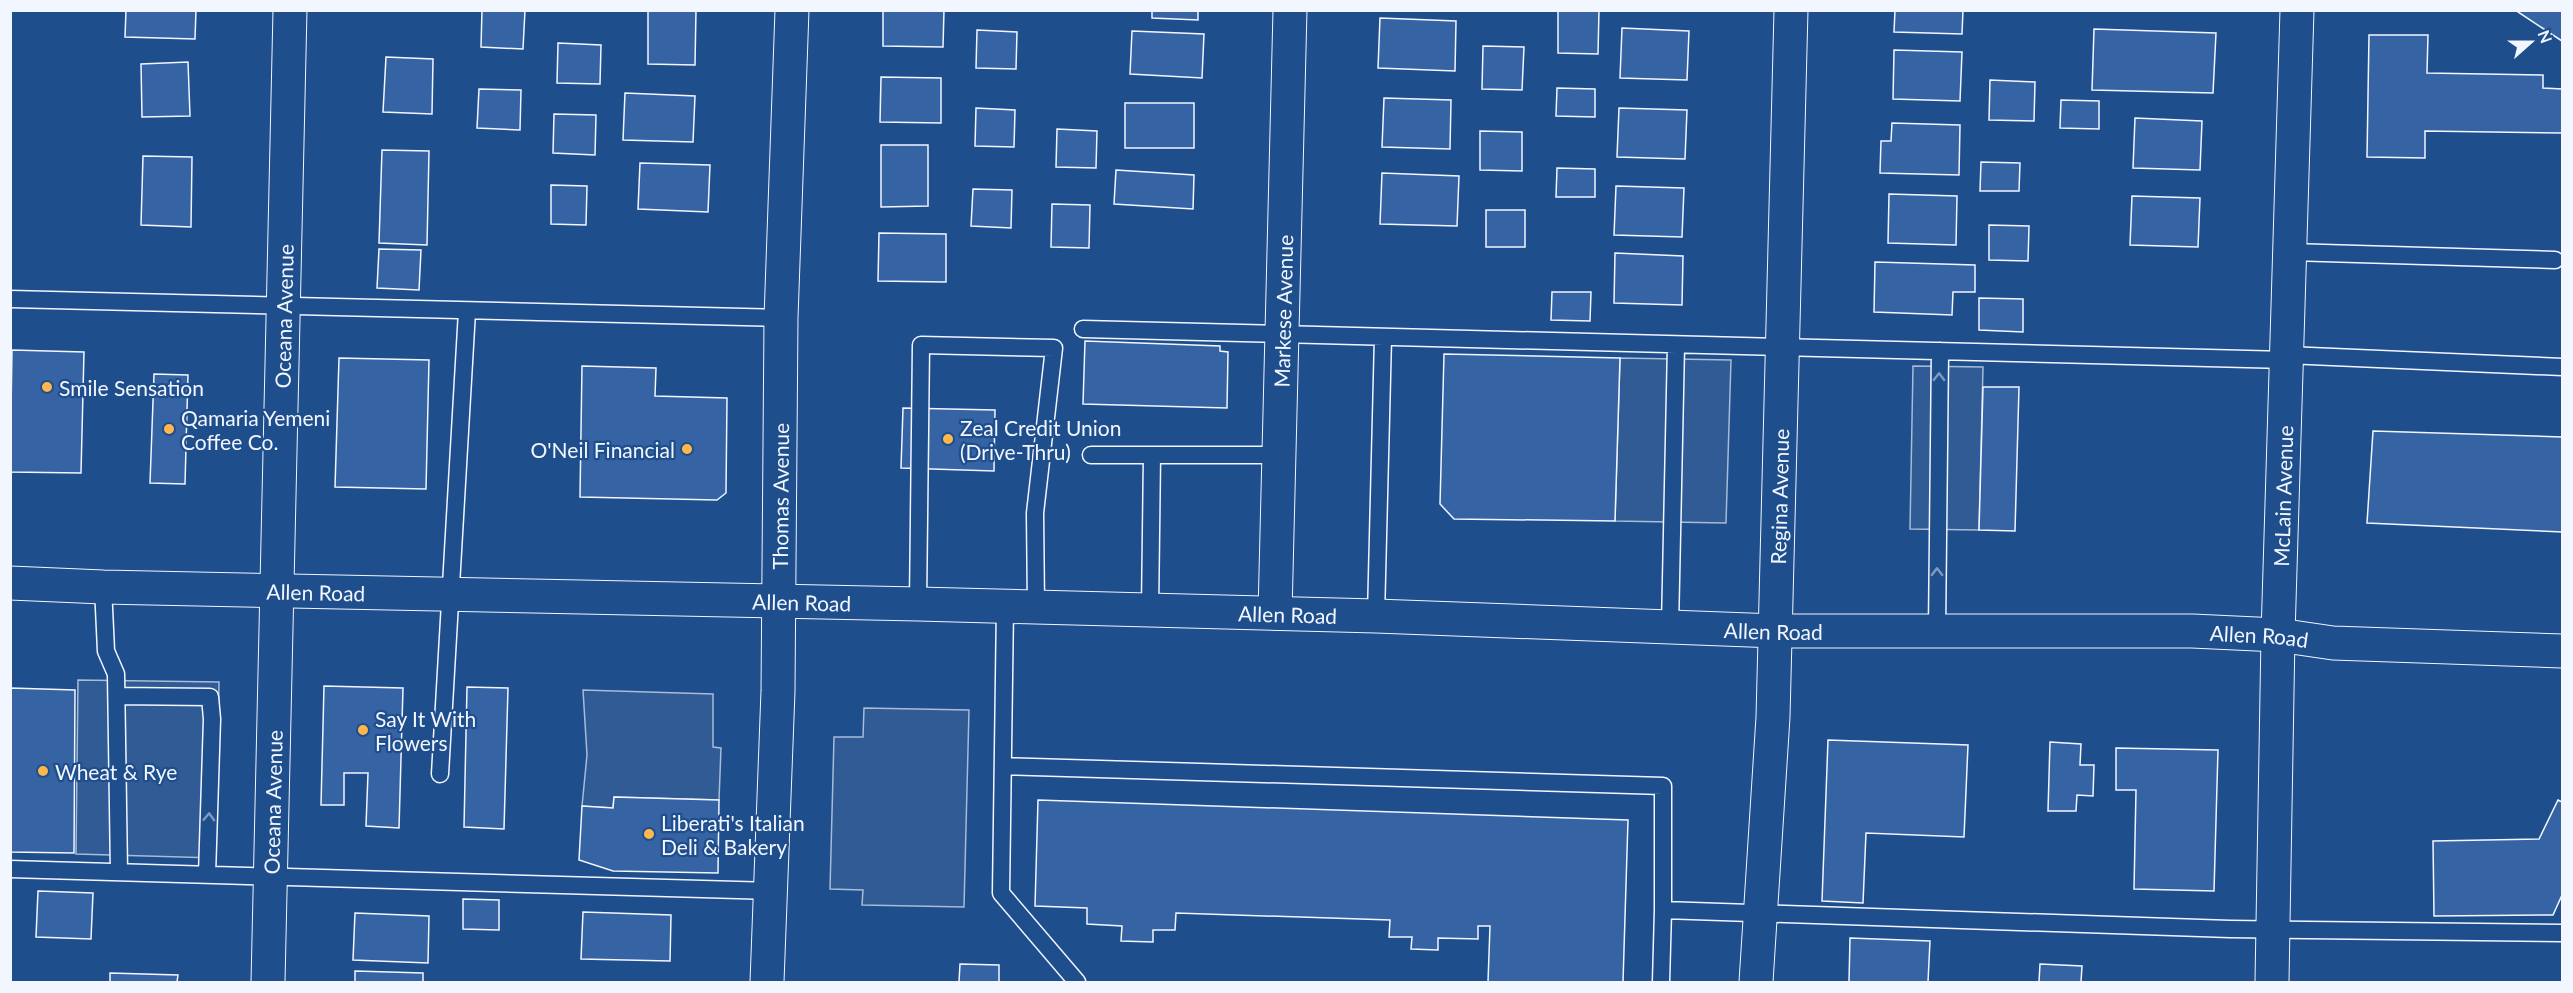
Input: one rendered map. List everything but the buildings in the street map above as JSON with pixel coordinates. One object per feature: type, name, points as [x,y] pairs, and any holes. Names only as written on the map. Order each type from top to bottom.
[{"type":"street","name":"Oceana Avenue","points":[[268,982],[290,10]]},
{"type":"street","name":"Thomas Avenue","points":[[767,982],[779,602],[781,318],[792,10]]},
{"type":"street","name":"Markese Avenue","points":[[1275,613],[1290,10]]},
{"type":"street","name":"Regina Avenue","points":[[1756,982],[1773,717],[1791,10]]},
{"type":"street","name":"McLain Avenue","points":[[2272,982],[2278,634],[2297,10]]},
{"type":"street","name":"Allen Road","points":[[10,583],[1275,613],[1776,631],[2192,631],[2278,634],[2333,643],[2562,651]]},
{"type":"lane","points":[[2290,252],[2555,260]]},
{"type":"lane","points":[[10,299],[781,318]]},
{"type":"lane","points":[[440,774],[467,311]]},
{"type":"lane","points":[[1083,329],[2287,358],[2562,367]]},
{"type":"lane","points":[[1377,616],[1383,337]]},
{"type":"lane","points":[[918,604],[921,345],[1054,348],[1003,766],[1000,893],[1077,982]]},
{"type":"lane","points":[[1670,627],[1676,345]]},
{"type":"lane","points":[[1937,631],[1940,351]]},
{"type":"lane","points":[[1091,455],[1280,455]]},
{"type":"lane","points":[[1150,610],[1152,455]]},
{"type":"lane","points":[[103,587],[106,651],[116,674],[119,872]]},
{"type":"lane","points":[[117,696],[210,697],[212,719],[207,875]]},
{"type":"lane","points":[[1003,766],[1663,786],[1661,982]]},
{"type":"lane","points":[[10,869],[769,891]]},
{"type":"lane","points":[[1663,910],[2272,930],[2562,933]]},
{"type":"shaded area","points":[[1620,358],[1731,360],[1726,523],[1615,521]]},
{"type":"shaded area","points":[[1913,366],[1983,367],[1979,530],[1910,529]]},
{"type":"shaded area","points":[[78,680],[219,682],[216,858],[76,854]]},
{"type":"shaded area","points":[[583,690],[713,694],[713,747],[721,748],[719,800],[614,797],[613,808],[582,806],[587,755]]},
{"type":"shaded area","points":[[864,708],[969,710],[964,907],[862,905],[863,890],[830,889],[834,737],[863,737]]},
{"type":"place","name":"Smile Sensation","points":[[47,387]]},
{"type":"place","name":"Qamaria Yemeni Coffee Co.","points":[[169,429]]},
{"type":"place","name":"Zeal Credit Union (Drive-Thru)","points":[[948,439]]},
{"type":"place","name":"O'Neil Financial","points":[[687,449]]},
{"type":"place","name":"Say It With Flowers","points":[[363,730]]},
{"type":"place","name":"Wheat & Rye","points":[[43,771]]},
{"type":"place","name":"Liberati's Italian Deli & Bakery","points":[[649,834]]}]
